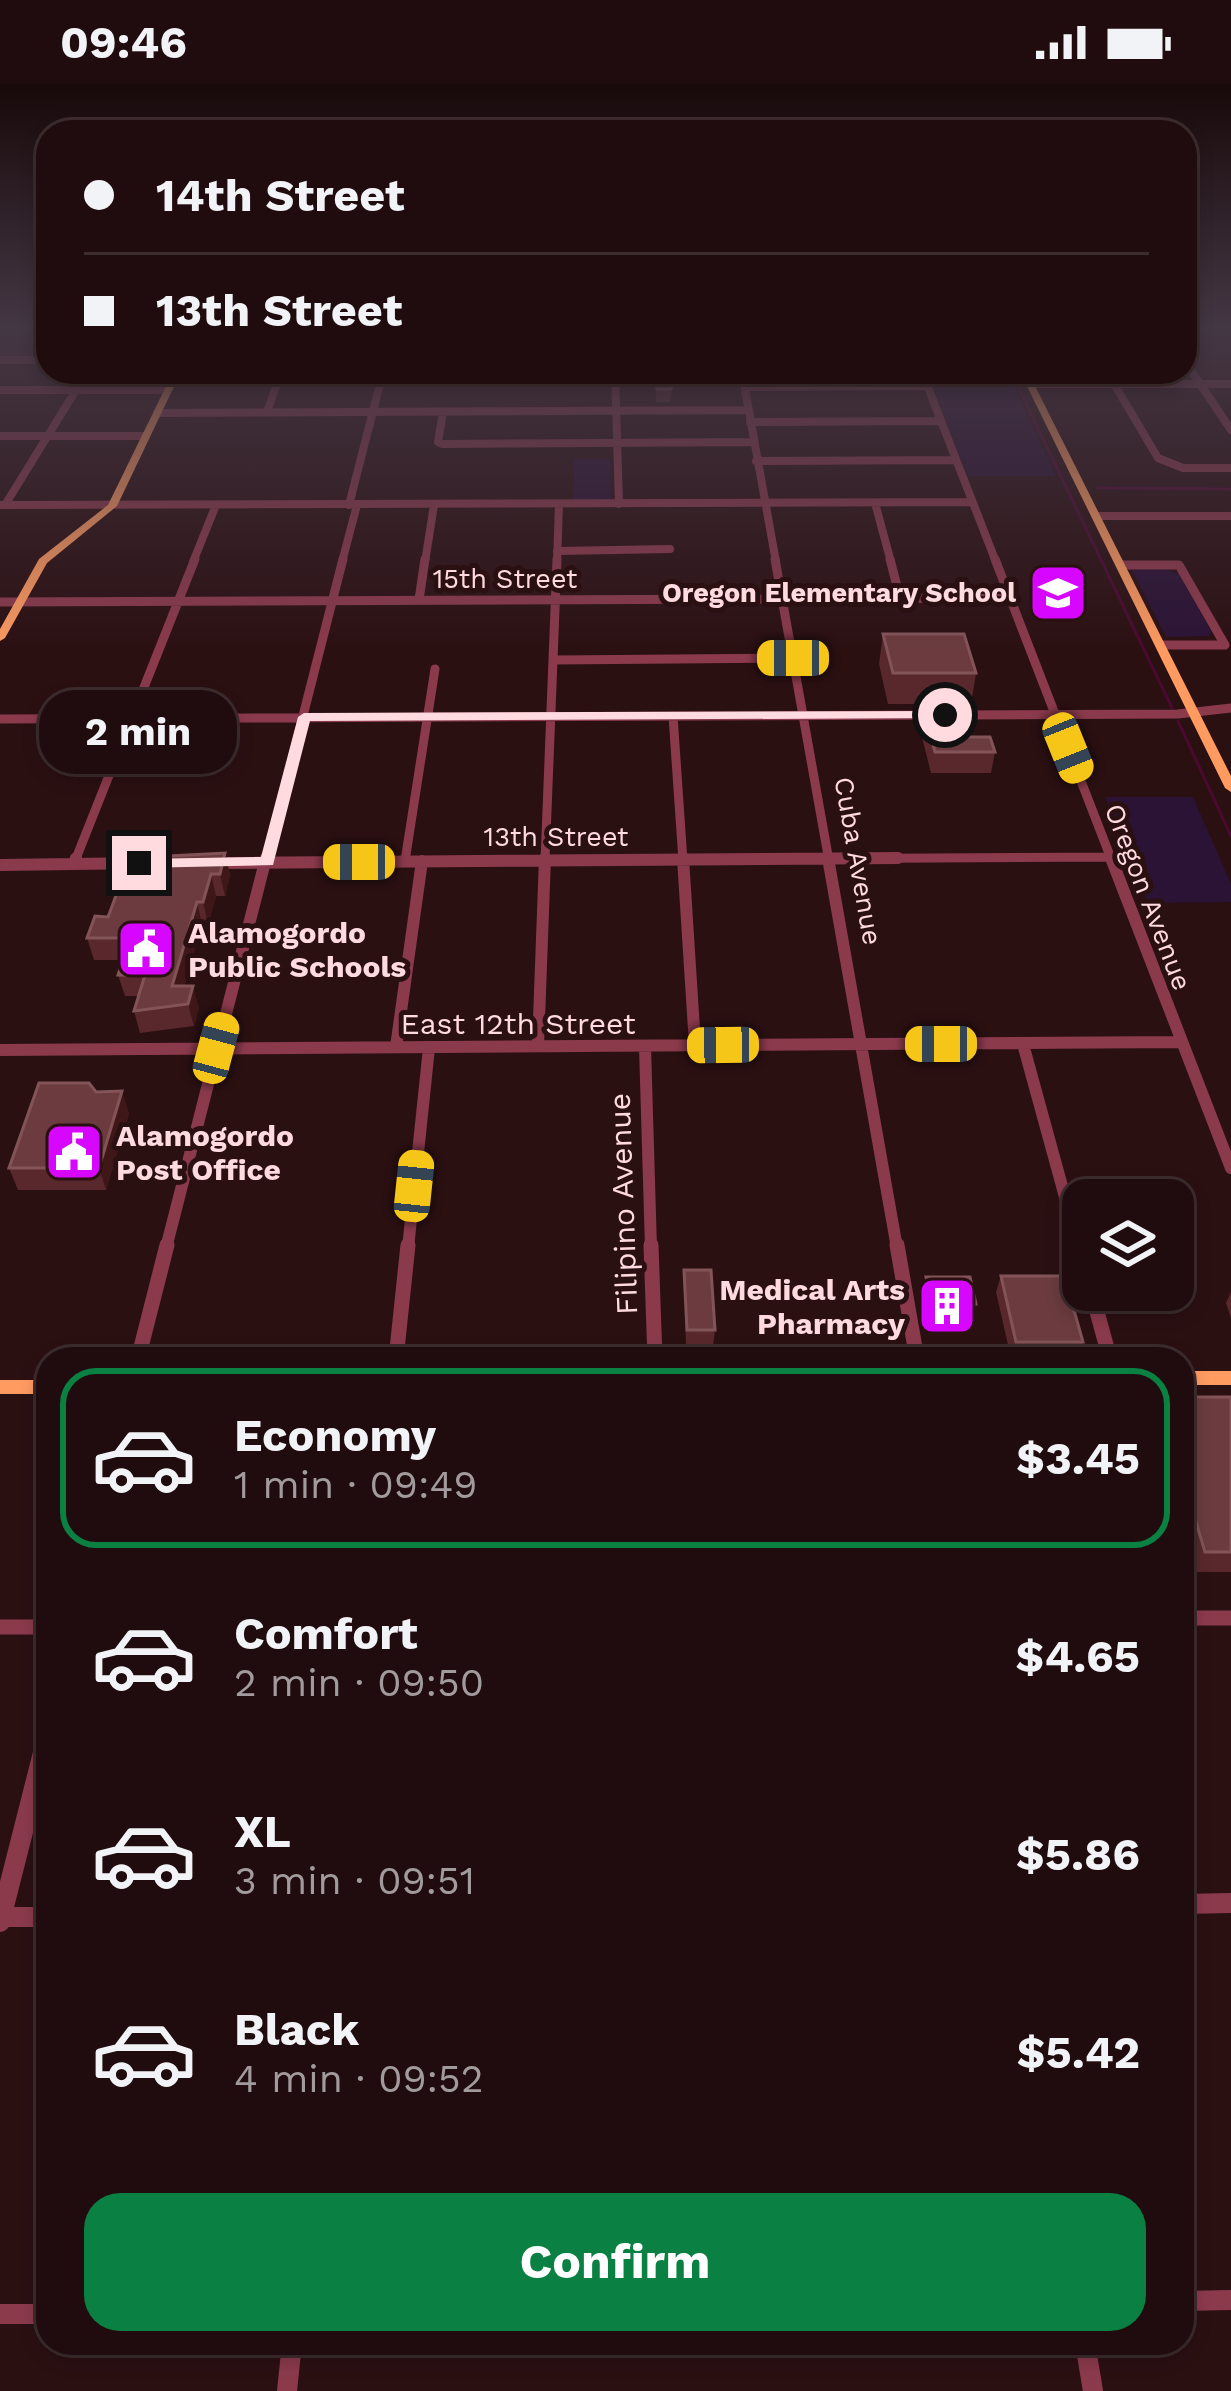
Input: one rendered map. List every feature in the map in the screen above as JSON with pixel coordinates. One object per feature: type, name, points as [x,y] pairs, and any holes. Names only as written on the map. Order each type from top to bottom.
[{"type":"main road","points":[[0,638],[56,548],[112,506],[145,437]]},
{"type":"main road","points":[[1056,437],[1231,788]]},
{"type":"main road","points":[[1194,1378],[1231,1378]]},
{"type":"main road","points":[[0,1387],[36,1387]]},
{"type":"street","points":[[30,437],[80,437]]},
{"type":"street","points":[[2,506],[46,437]]},
{"type":"street","points":[[141,1347],[334,601],[366,437]]},
{"type":"street","points":[[439,437],[442,444],[753,442]]},
{"type":"street","points":[[618,437],[619,504]]},
{"type":"street","name":"Cuba Avenue","points":[[752,437],[915,1347]]},
{"type":"street","name":"Oregon Avenue","points":[[946,437],[1231,1168]]},
{"type":"street","points":[[1145,437],[1158,458],[1183,467],[1231,468]]},
{"type":"street","points":[[756,460],[956,460]]},
{"type":"street","points":[[2,506],[972,502]]},
{"type":"street","points":[[875,503],[900,598]]},
{"type":"street","points":[[74,864],[216,505]]},
{"type":"street","points":[[419,600],[434,505]]},
{"type":"street","points":[[538,1046],[559,505]]},
{"type":"street","points":[[1096,516],[1231,516]]},
{"type":"street","points":[[557,550],[670,550]]},
{"type":"street","points":[[1121,565],[1179,565],[1225,646],[1162,645]]},
{"type":"street","name":"15th Street","points":[[0,602],[1010,598]]},
{"type":"street","points":[[554,660],[793,658]]},
{"type":"street","points":[[404,861],[435,669]]},
{"type":"street","points":[[0,719],[1054,714],[1231,708]]},
{"type":"street","points":[[673,716],[695,1045]]},
{"type":"street","name":"13th Street","points":[[191,863],[1112,857]]},
{"type":"street","points":[[396,1047],[422,861]]},
{"type":"street","points":[[0,865],[152,863]]},
{"type":"street","name":"East 12th Street","points":[[0,1051],[1180,1042]]},
{"type":"street","points":[[1023,1044],[1062,1186]]},
{"type":"street","name":"Filipino Avenue","points":[[645,1047],[655,1347]]},
{"type":"street","points":[[397,1347],[429,1048]]},
{"type":"street","points":[[1096,1311],[1106,1347]]},
{"type":"street","points":[[1194,1618],[1231,1618]]},
{"type":"street","points":[[0,1627],[36,1627]]},
{"type":"street","points":[[36,1780],[0,1918],[36,1916]]},
{"type":"street","points":[[1194,1904],[1231,1904]]},
{"type":"street","points":[[1194,2301],[1231,2300]]},
{"type":"street","points":[[0,2314],[36,2314]]},
{"type":"street","points":[[287,2391],[291,2355]]},
{"type":"street","points":[[1087,2355],[1094,2391]]},
{"type":"shaded area","points":[[952,437],[1037,437],[1056,476],[968,476]]},
{"type":"shaded area","points":[[574,459],[610,459],[611,501],[573,501]]},
{"type":"shaded area","points":[[1161,568],[1179,574],[1211,631],[1209,636],[1166,637],[1132,570]]},
{"type":"shaded area","points":[[1105,797],[1193,797],[1231,884],[1231,902],[1147,903]]},
{"type":"building","points":[[883,634],[964,634],[976,673],[893,673]]},
{"type":"building","points":[[923,708],[945,708],[954,737],[990,737],[995,752],[935,752]]},
{"type":"building","points":[[225,853],[220,874],[211,874],[203,902],[197,902],[172,986],[193,986],[188,1004],[134,1011],[145,975],[118,975],[131,938],[87,938],[95,916],[108,917],[130,858]]},
{"type":"building","name":"Alamogordo Post Office","points":[[39,1083],[89,1083],[96,1092],[122,1091],[99,1168],[9,1168]]},
{"type":"building","points":[[684,1270],[711,1270],[715,1330],[687,1330]]},
{"type":"building","points":[[1001,1276],[1062,1276],[1062,1311],[1074,1311],[1083,1342],[1016,1342]]},
{"type":"building","points":[[926,1277],[970,1277],[976,1304],[932,1304]]},
{"type":"building","points":[[1194,1397],[1231,1397],[1231,1552],[1205,1552],[1194,1515]]},
{"type":"waterway","points":[[1042,437],[1172,708]]},
{"type":"waterway","points":[[1098,488],[1231,489]]},
{"type":"waterway","points":[[1178,721],[1231,836]]},
{"type":"place","name":"Oregon Elementary School","points":[[1058,593]]},
{"type":"place","name":"Alamogordo Public Schools","points":[[146,949]]},
{"type":"place","name":"Alamogordo Post Office","points":[[74,1152]]},
{"type":"place","name":"Medical Arts Pharmacy","points":[[947,1306]]},
{"type":"route","points":[[139,863],[268,862],[304,717],[945,715]]}]
